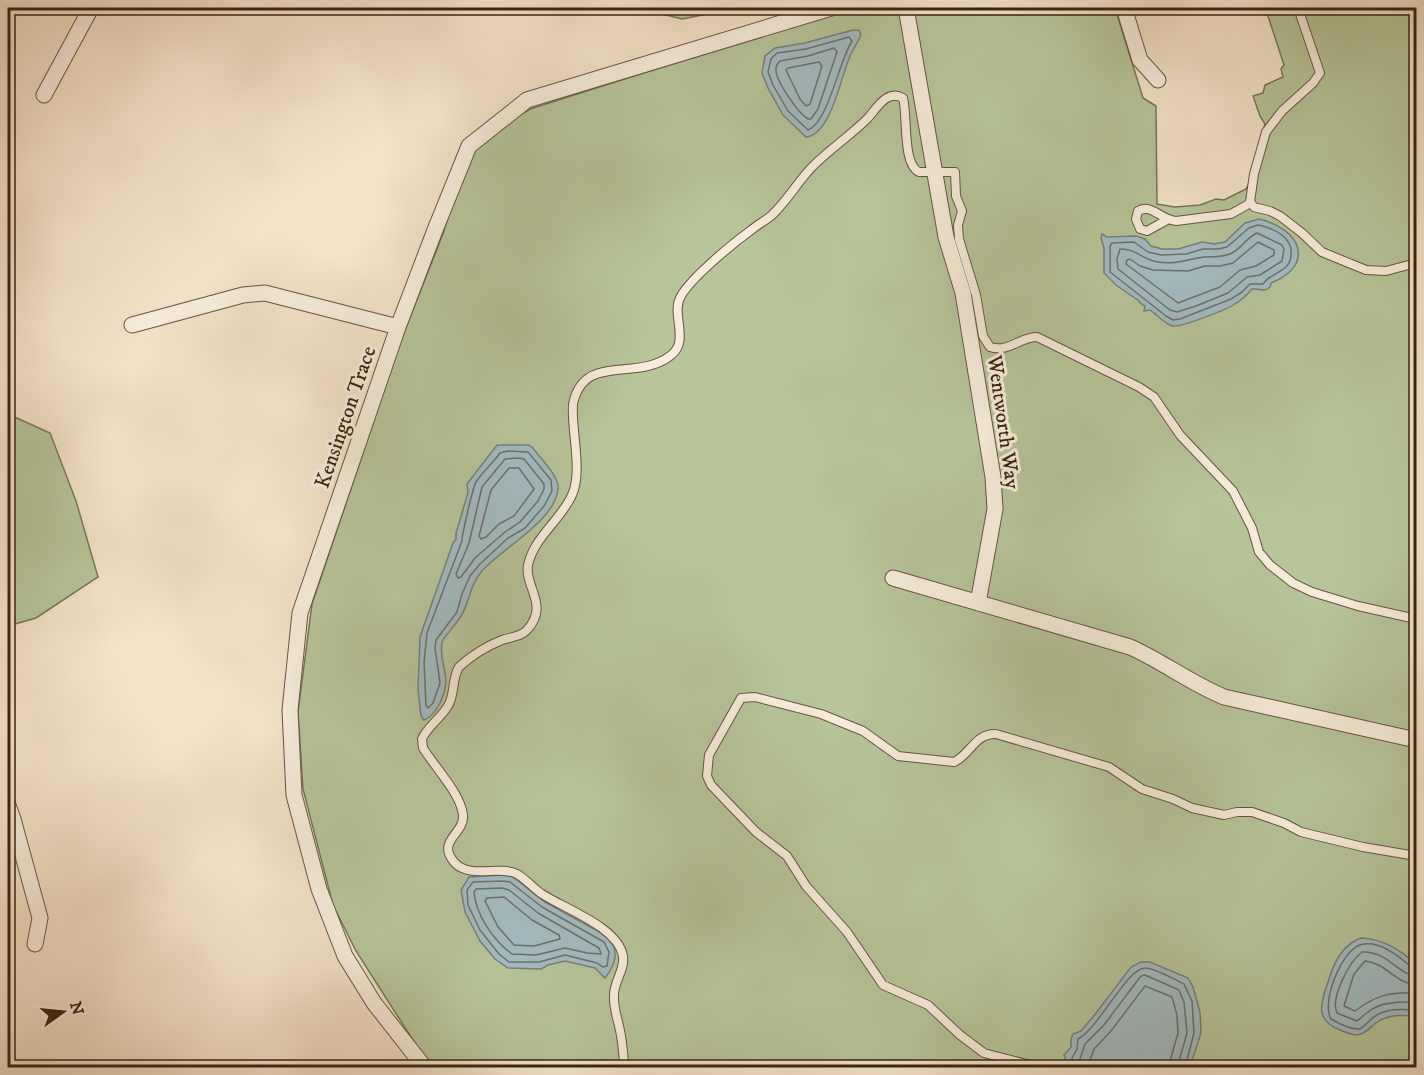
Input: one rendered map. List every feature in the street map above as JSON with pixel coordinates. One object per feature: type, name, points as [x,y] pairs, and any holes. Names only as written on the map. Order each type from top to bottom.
[{"type":"street","points":[[44,95],[91,8]]},
{"type":"street","name":"Kensington Trace","points":[[425,1068],[374,1003],[345,956],[319,889],[294,795],[290,710],[300,613],[398,327],[469,146],[527,100],[831,8]]},
{"type":"street","name":"Wentworth Way","points":[[906,8],[946,237],[963,293],[993,477],[995,509],[978,603]]},
{"type":"street","points":[[1124,8],[1140,60],[1158,80]]},
{"type":"street","points":[[132,325],[243,294],[265,293],[398,327]]},
{"type":"street","points":[[892,578],[1130,647],[1153,657],[1199,686],[1224,696],[1416,740]]},
{"type":"street","points":[[8,805],[14,819],[40,918],[35,944]]},
{"type":"lane","points":[[1167,220],[1197,219],[1231,214],[1250,202],[1254,174],[1266,132],[1282,111],[1313,83],[1320,73],[1298,8]]},
{"type":"lane","points":[[625,1068],[614,997],[623,961],[618,942],[605,930],[541,893],[516,873],[503,870],[469,870],[457,865],[451,857],[449,844],[451,837],[462,822],[462,811],[458,799],[423,748],[422,739],[448,707],[459,667],[498,642],[523,634],[533,621],[536,603],[528,574],[528,564],[536,546],[568,503],[575,486],[572,409],[575,394],[581,385],[598,371],[639,369],[655,364],[673,354],[680,339],[679,298],[690,283],[739,240],[771,216],[814,166],[885,99],[897,96],[903,98],[907,144],[912,167],[919,172],[955,172],[956,196],[962,211],[958,225],[959,239],[976,294],[982,336],[990,347],[1002,349],[1029,337],[1041,338],[1147,392],[1159,404],[1180,435],[1233,491],[1252,528],[1257,549],[1270,565],[1293,583],[1312,592],[1367,609],[1416,619]]},
{"type":"lane","points":[[1250,202],[1254,207],[1280,216],[1322,252],[1366,270],[1386,271],[1416,263]]},
{"type":"lane","points":[[1042,1068],[984,1053],[960,1035],[928,1005],[883,985],[847,932],[806,886],[786,856],[756,832],[711,785],[707,777],[709,754],[741,698],[755,697],[775,700],[821,714],[863,731],[890,752],[902,757],[954,762],[981,738],[996,734],[1109,768],[1142,789],[1192,808],[1224,815],[1248,812],[1284,823],[1304,833],[1363,847],[1416,856]]},
{"type":"green space","points":[[638,8],[739,8],[682,19]]},
{"type":"green space","points":[[848,8],[1115,8],[1143,98],[1156,106],[1157,204],[1175,207],[1200,205],[1216,199],[1224,200],[1246,189],[1250,181],[1265,124],[1253,96],[1263,93],[1265,85],[1283,77],[1281,69],[1284,65],[1268,16],[1253,8],[1416,8],[1416,1067],[434,1068],[418,1048],[356,951],[333,905],[303,789],[298,712],[312,604],[400,343],[444,231],[469,146],[530,109]]},
{"type":"green space","points":[[8,414],[50,433],[76,501],[98,577],[36,618],[8,626]]},
{"type":"water","points":[[859,30],[861,35],[850,56],[829,116],[815,134],[806,137],[783,115],[768,88],[762,73],[765,56],[775,48],[805,43]]},
{"type":"water","points":[[1259,219],[1285,231],[1293,239],[1298,248],[1298,257],[1294,267],[1271,283],[1268,289],[1252,289],[1230,307],[1194,321],[1173,326],[1150,310],[1144,311],[1145,306],[1116,285],[1104,273],[1102,234],[1107,237],[1136,236],[1145,239],[1151,246],[1178,249],[1202,242],[1214,244],[1225,242],[1245,223]]},
{"type":"water","points":[[497,445],[532,447],[556,479],[558,489],[555,501],[538,523],[491,562],[478,577],[464,611],[442,642],[446,685],[435,711],[424,720],[421,716],[418,689],[420,637],[456,539],[468,493],[467,484]]},
{"type":"water","points":[[503,875],[513,877],[545,902],[607,936],[614,947],[615,957],[612,968],[605,978],[595,968],[565,961],[541,969],[508,968],[495,959],[480,941],[465,912],[461,890],[469,877]]},
{"type":"water","points":[[1361,938],[1391,946],[1416,964],[1416,1016],[1401,1015],[1385,1018],[1357,1035],[1331,1025],[1325,1020],[1322,1014],[1322,1000],[1338,959],[1345,948]]},
{"type":"water","points":[[1141,962],[1150,962],[1188,978],[1193,987],[1200,1012],[1201,1033],[1190,1067],[1068,1067],[1064,1055],[1071,1047],[1073,1034],[1081,1031],[1131,967]]}]
